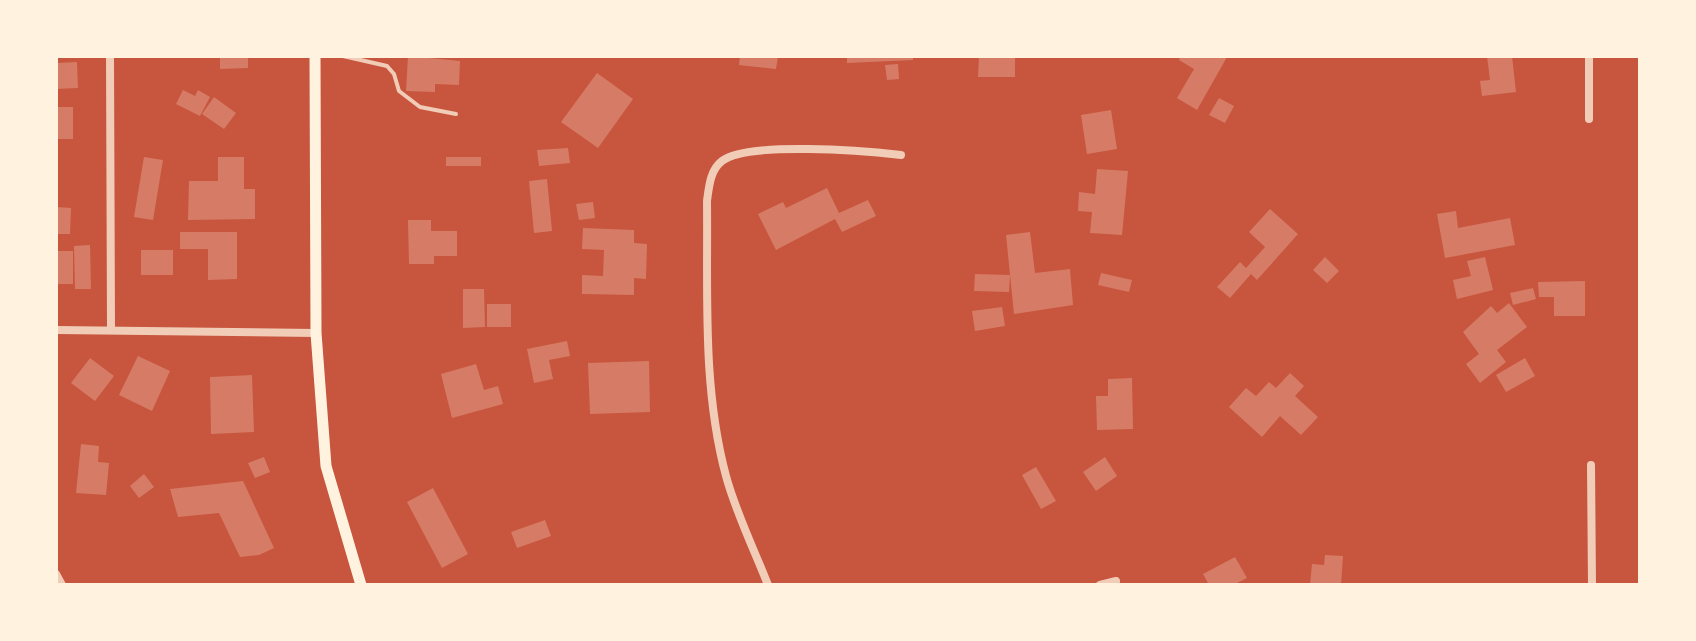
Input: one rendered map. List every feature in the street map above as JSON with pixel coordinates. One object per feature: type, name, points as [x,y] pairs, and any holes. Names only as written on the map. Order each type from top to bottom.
[{"type":"main road","points":[[315,56],[316,333],[326,466],[361,585]]},
{"type":"street","points":[[110,56],[111,328]]},
{"type":"street","points":[[1589,56],[1589,119]]},
{"type":"street","points":[[768,585],[726,478],[716,427],[709,367],[707,201],[711,176],[720,162],[736,154],[840,149],[901,155]]},
{"type":"street","points":[[56,330],[111,328],[316,333]]},
{"type":"street","points":[[1591,465],[1592,585]]},
{"type":"street","points":[[56,574],[62,585]]},
{"type":"street","points":[[1100,585],[1116,581]]},
{"type":"lane","points":[[343,56],[387,66],[399,91],[420,107],[456,114]]},
{"type":"building","points":[[220,56],[248,56],[248,68],[220,69]]},
{"type":"building","points":[[408,56],[460,61],[459,85],[435,84],[435,92],[406,91]]},
{"type":"building","points":[[740,56],[778,56],[776,69],[739,65]]},
{"type":"building","points":[[847,56],[913,56],[913,60],[847,63]]},
{"type":"building","points":[[979,56],[1015,56],[1015,77],[978,77]]},
{"type":"building","points":[[1181,56],[1227,57],[1197,110],[1177,98],[1194,69],[1179,60]]},
{"type":"building","points":[[1487,56],[1512,56],[1516,92],[1482,96],[1480,81],[1490,80]]},
{"type":"building","points":[[77,62],[78,88],[56,89],[56,63]]},
{"type":"building","points":[[898,64],[899,79],[887,80],[885,65]]},
{"type":"building","points":[[597,73],[633,99],[598,148],[561,122]]},
{"type":"building","points":[[183,90],[195,96],[198,90],[210,97],[200,116],[176,104]]},
{"type":"building","points":[[214,97],[236,113],[224,129],[202,114]]},
{"type":"building","points":[[1219,98],[1234,106],[1225,123],[1209,115]]},
{"type":"building","points":[[56,107],[73,107],[73,139],[56,139]]},
{"type":"building","points":[[1111,110],[1117,149],[1087,154],[1081,115]]},
{"type":"building","points":[[568,148],[570,163],[539,166],[537,150]]},
{"type":"building","points":[[144,157],[163,160],[153,220],[134,217]]},
{"type":"building","points":[[218,157],[244,157],[244,189],[255,189],[255,219],[188,220],[189,181],[218,181]]},
{"type":"building","points":[[446,157],[481,157],[481,166],[446,166]]},
{"type":"building","points":[[1097,169],[1128,171],[1122,235],[1090,233],[1092,212],[1078,211],[1079,192],[1095,194]]},
{"type":"building","points":[[547,179],[552,231],[534,233],[529,181]]},
{"type":"building","points":[[827,188],[839,213],[868,200],[876,216],[842,232],[835,219],[776,250],[758,214],[783,202],[786,208]]},
{"type":"building","points":[[593,202],[595,218],[579,220],[576,204]]},
{"type":"building","points":[[56,207],[71,208],[70,234],[56,234]]},
{"type":"building","points":[[1270,209],[1298,234],[1257,280],[1251,274],[1230,298],[1217,287],[1240,262],[1246,268],[1265,247],[1249,232]]},
{"type":"building","points":[[1456,211],[1458,228],[1510,218],[1515,245],[1445,258],[1437,214]]},
{"type":"building","points":[[408,220],[431,220],[431,231],[457,231],[457,256],[434,256],[434,264],[409,264]]},
{"type":"building","points":[[583,228],[634,230],[634,243],[647,244],[646,279],[634,278],[634,295],[582,294],[582,275],[603,276],[604,250],[582,249]]},
{"type":"building","points":[[180,232],[237,232],[237,279],[208,280],[208,249],[180,249]]},
{"type":"building","points":[[1030,232],[1035,273],[1070,269],[1073,305],[1014,314],[1006,235]]},
{"type":"building","points":[[90,245],[91,289],[75,289],[74,246]]},
{"type":"building","points":[[141,250],[173,250],[173,275],[141,275]]},
{"type":"building","points":[[56,251],[73,251],[73,284],[56,284]]},
{"type":"building","points":[[1325,257],[1339,271],[1327,283],[1313,270]]},
{"type":"building","points":[[1485,257],[1493,290],[1457,299],[1453,280],[1471,276],[1467,261]]},
{"type":"building","points":[[1101,273],[1132,280],[1129,292],[1098,285]]},
{"type":"building","points":[[975,274],[1010,275],[1009,292],[974,291]]},
{"type":"building","points":[[1585,281],[1585,316],[1554,316],[1554,297],[1539,297],[1538,282]]},
{"type":"building","points":[[1533,288],[1536,299],[1513,305],[1510,293]]},
{"type":"building","points":[[463,289],[484,289],[485,327],[463,328]]},
{"type":"building","points":[[1509,303],[1527,327],[1497,350],[1506,362],[1480,383],[1466,364],[1479,354],[1463,332],[1491,306],[1497,313]]},
{"type":"building","points":[[487,304],[511,304],[511,327],[487,327]]},
{"type":"building","points":[[1002,307],[1005,326],[975,331],[972,311]]},
{"type":"building","points":[[567,341],[570,356],[549,360],[553,379],[534,383],[527,349]]},
{"type":"building","points":[[138,356],[170,371],[152,411],[119,395]]},
{"type":"building","points":[[90,358],[114,376],[95,401],[71,383]]},
{"type":"building","points":[[1525,358],[1535,376],[1506,392],[1496,375]]},
{"type":"building","points":[[649,361],[650,412],[590,414],[588,363]]},
{"type":"building","points":[[476,364],[484,390],[498,386],[503,404],[452,418],[441,374]]},
{"type":"building","points":[[1290,373],[1304,386],[1295,396],[1318,417],[1301,435],[1280,416],[1262,437],[1229,407],[1246,388],[1256,396],[1269,382],[1276,388]]},
{"type":"building","points":[[252,375],[254,432],[211,434],[210,377]]},
{"type":"building","points":[[1132,378],[1133,429],[1097,430],[1096,396],[1108,396],[1108,379]]},
{"type":"building","points":[[81,444],[99,446],[98,462],[109,463],[106,495],[76,493]]},
{"type":"building","points":[[264,457],[270,472],[255,478],[248,463]]},
{"type":"building","points":[[1105,457],[1117,476],[1096,491],[1083,472]]},
{"type":"building","points":[[1036,467],[1056,501],[1041,509],[1022,475]]},
{"type":"building","points":[[144,474],[154,487],[139,498],[130,486]]},
{"type":"building","points":[[243,481],[274,548],[259,555],[240,557],[219,513],[178,517],[170,489]]},
{"type":"building","points":[[433,488],[468,554],[442,568],[407,502]]},
{"type":"building","points":[[545,520],[551,536],[517,548],[511,532]]},
{"type":"building","points":[[1325,555],[1343,556],[1341,585],[1310,585],[1312,564],[1324,565]]},
{"type":"building","points":[[1235,557],[1247,578],[1233,585],[1209,585],[1203,574]]}]
